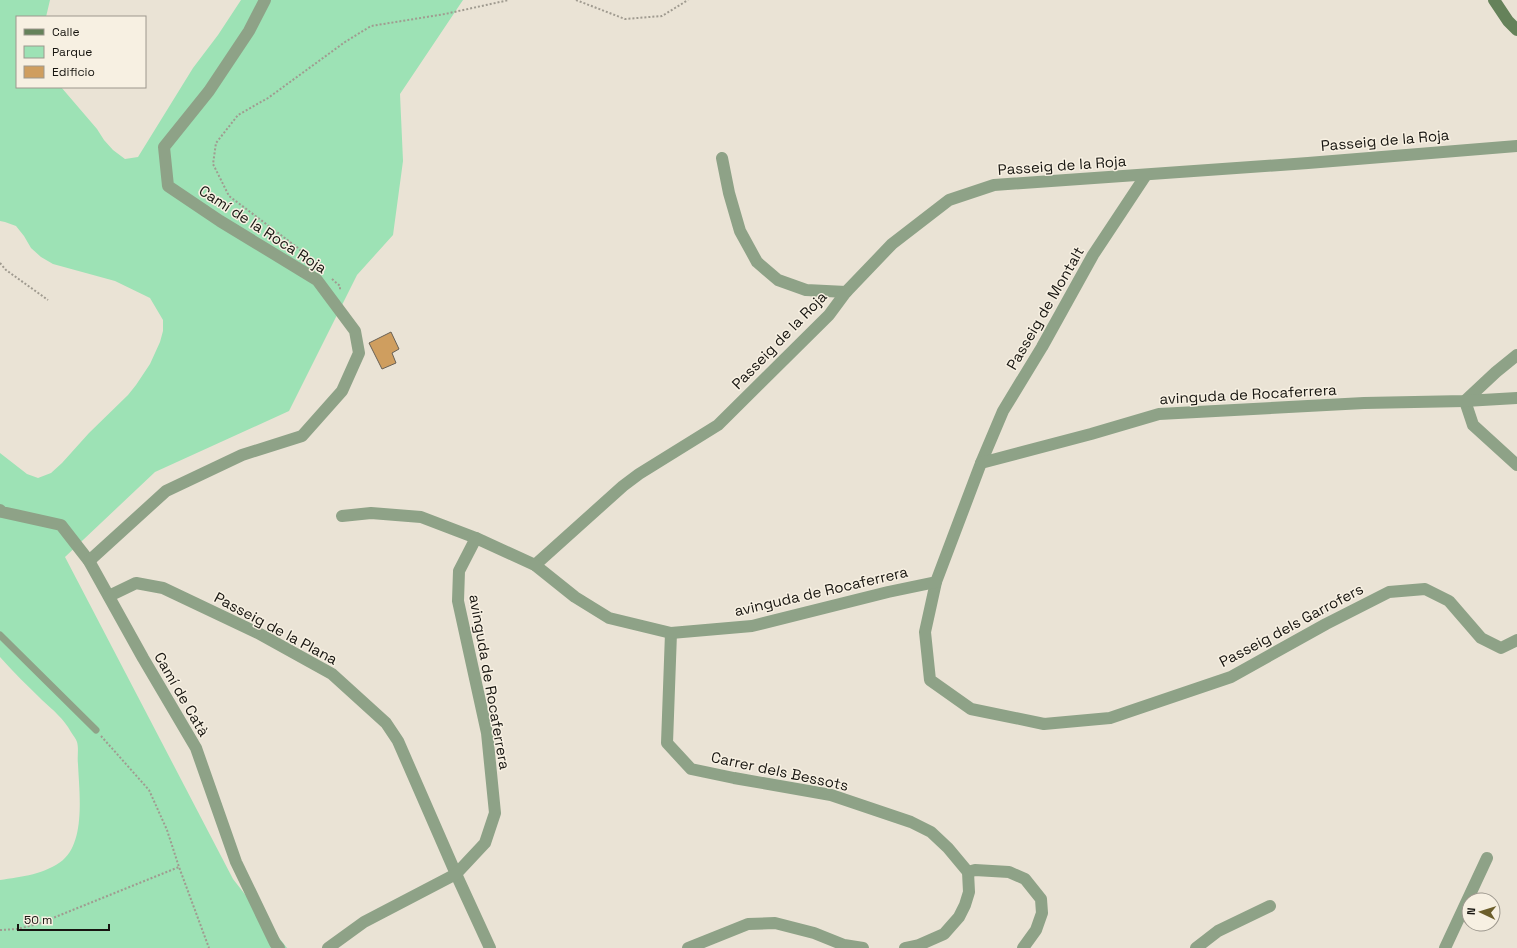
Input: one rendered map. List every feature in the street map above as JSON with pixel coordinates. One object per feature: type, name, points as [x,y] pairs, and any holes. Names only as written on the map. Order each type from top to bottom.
[{"type":"street","name":"Camí de la Roca Roja","points":[[89,561],[166,491],[242,455],[302,436],[342,391],[359,353],[356,331],[317,280],[220,221],[168,186],[164,147],[209,91],[249,31],[265,0]]},
{"type":"street","points":[[1494,0],[1517,30]]},
{"type":"street","name":"Passeig de la Roja","points":[[535,565],[623,486],[639,474],[718,425],[829,315],[846,292],[892,244],[949,200],[994,185],[1146,175],[1517,146]]},
{"type":"street","points":[[722,158],[729,193],[740,231],[757,262],[778,280],[806,290],[846,292]]},
{"type":"street","name":"Passeig de Montalt","points":[[981,463],[1003,411],[1042,347],[1093,255],[1146,175]]},
{"type":"street","points":[[1517,355],[1465,401],[1473,425],[1517,465]]},
{"type":"street","name":"avinguda de Rocaferrera","points":[[981,463],[1091,434],[1158,414],[1364,403],[1465,401],[1517,398]]},
{"type":"street","points":[[936,582],[981,463]]},
{"type":"street","name":"Camí de Catà","points":[[0,510],[2,512],[61,525],[89,561],[143,658],[196,748],[236,862],[274,942],[279,948]]},
{"type":"street","points":[[342,516],[371,513],[421,517],[476,538]]},
{"type":"street","name":"avinguda de Rocaferrera","points":[[328,948],[364,922],[456,874],[484,843],[495,813],[486,733],[458,602],[459,571],[476,538],[535,565],[575,597],[609,618],[670,633],[752,626],[888,592],[936,582]]},
{"type":"street","name":"Passeig dels Garrofers","points":[[936,582],[925,632],[930,680],[971,709],[1044,724],[1110,718],[1231,677],[1326,624],[1389,592],[1425,589],[1449,601],[1481,638],[1501,648],[1517,640]]},
{"type":"street","name":"Passeig de la Plana","points":[[109,596],[136,583],[163,588],[258,633],[332,674],[386,723],[398,742],[490,948]]},
{"type":"street","name":"Carrer dels Bessots","points":[[670,633],[668,743],[691,769],[831,795],[911,822],[931,832],[948,848],[968,872]]},
{"type":"street","points":[[1447,948],[1487,858]]},
{"type":"street","points":[[905,948],[919,945],[944,934],[959,917],[965,905],[969,892],[968,872],[975,870],[1009,872],[1025,879],[1041,899],[1042,913],[1036,930],[1023,948]]},
{"type":"street","points":[[1196,948],[1218,931],[1270,906]]},
{"type":"street","points":[[688,948],[748,924],[775,923],[814,933],[844,945],[864,948]]},
{"type":"lane","points":[[0,635],[96,730]]},
{"type":"path","points":[[316,264],[298,248],[229,196],[213,164],[216,143],[238,115],[268,98],[345,42],[370,26],[445,14],[510,0]]},
{"type":"path","points":[[576,0],[625,19],[662,16],[688,0]]},
{"type":"path","points":[[0,263],[6,270],[48,300]]},
{"type":"path","points":[[328,275],[340,286],[340,293]]},
{"type":"path","points":[[96,730],[149,790],[167,830],[209,948]]},
{"type":"path","points":[[0,930],[17,929],[38,924],[179,867]]},
{"type":"green space","points":[[0,0],[50,0],[46,16],[16,16],[16,88],[62,88],[97,129],[104,140],[113,150],[125,159],[138,157],[193,68],[218,35],[241,0],[463,0],[400,94],[403,161],[393,235],[357,275],[289,411],[155,472],[65,557],[233,879],[287,948],[0,948],[0,880],[41,872],[63,860],[70,851],[75,840],[80,814],[80,801],[78,747],[76,740],[62,719],[0,657],[0,453],[27,474],[38,478],[51,473],[136,385],[150,364],[160,342],[163,331],[163,320],[150,298],[115,281],[53,264],[41,257],[31,248],[16,226],[0,221]]},
{"type":"building","points":[[391,332],[399,349],[392,353],[396,363],[382,369],[369,343]]}]
